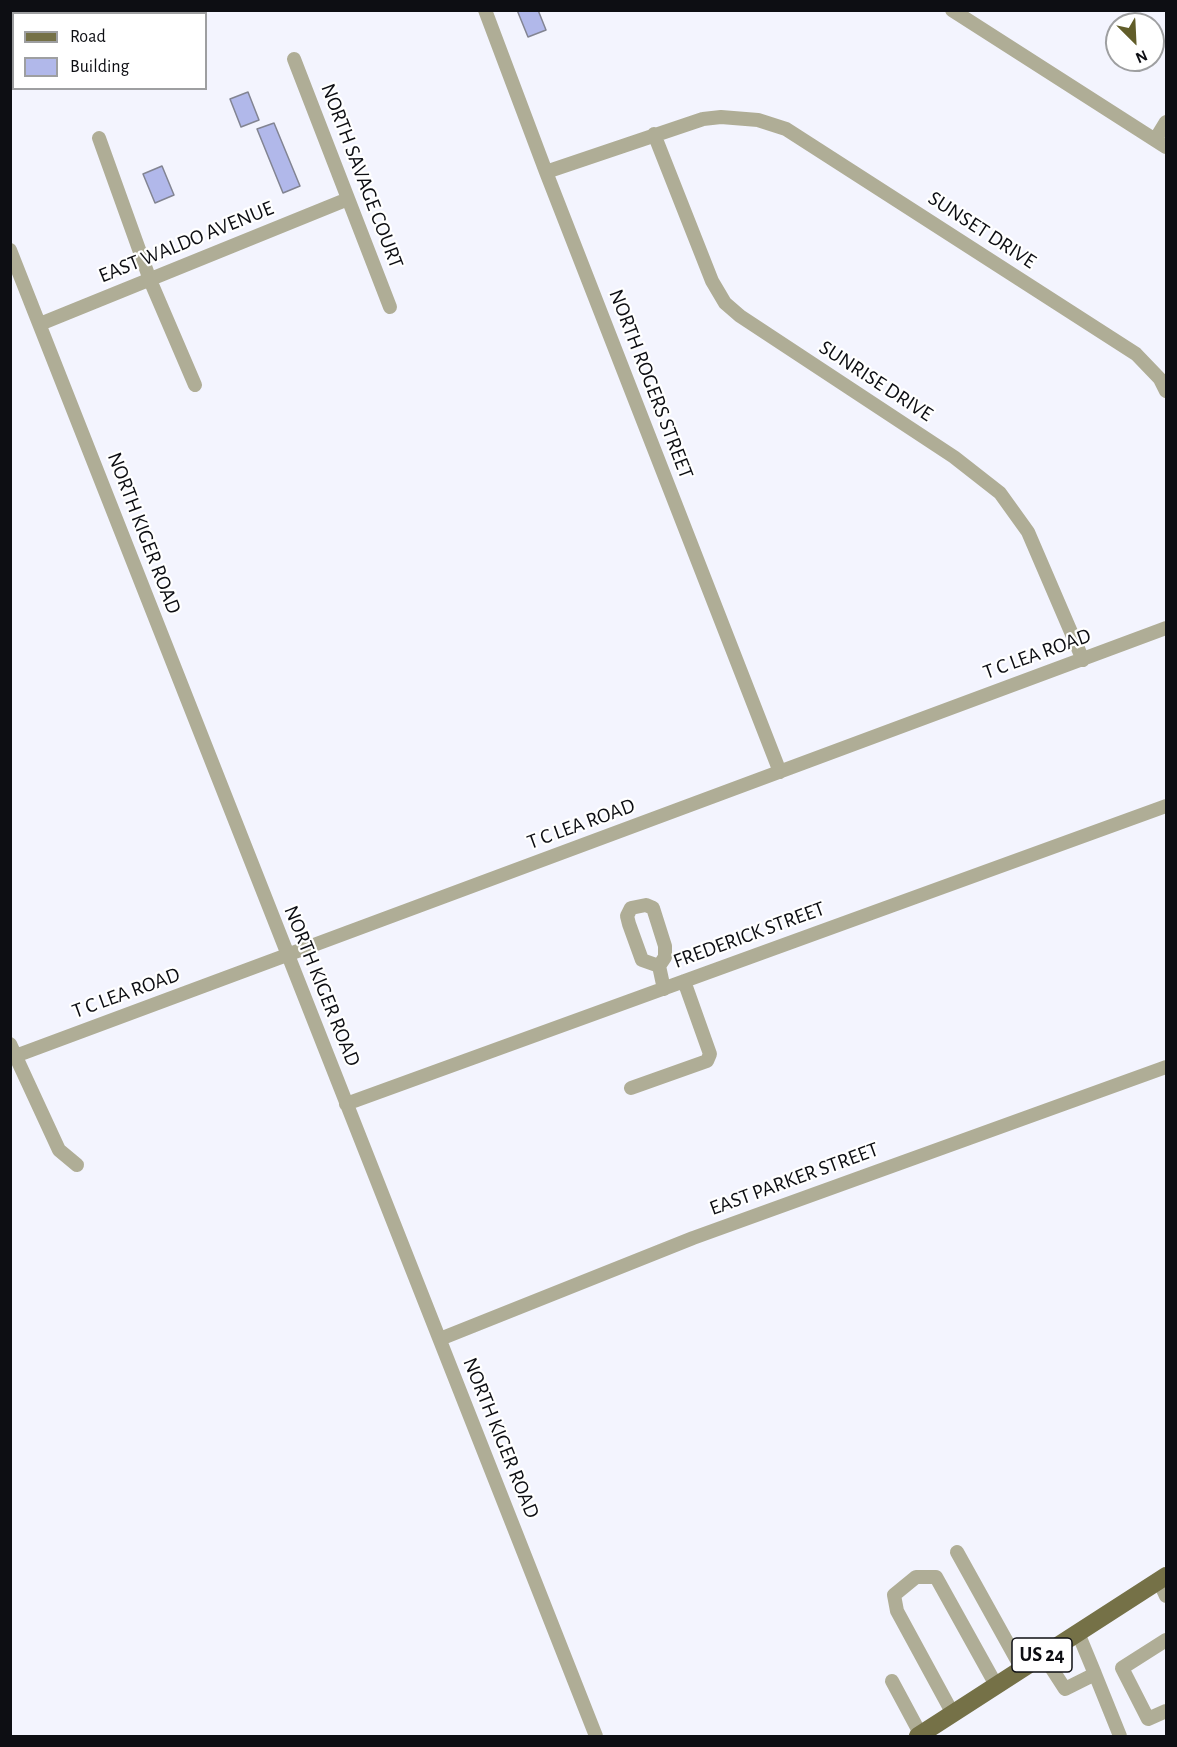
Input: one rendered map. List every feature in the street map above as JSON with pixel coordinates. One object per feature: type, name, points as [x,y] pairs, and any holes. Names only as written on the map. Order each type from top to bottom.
[{"type":"main road","name":"US 24","points":[[920,1736],[1078,1633],[1164,1584]]},
{"type":"street","name":"NORTH ROGERS STREET","points":[[485,10],[780,772]]},
{"type":"street","points":[[952,10],[1161,143],[1167,122]]},
{"type":"street","name":"NORTH SAVAGE COURT","points":[[294,59],[390,307]]},
{"type":"street","name":"SUNSET DRIVE","points":[[546,172],[654,134],[712,118],[762,122],[786,129],[1136,354],[1160,379],[1167,391]]},
{"type":"street","name":"SUNRISE DRIVE","points":[[654,134],[712,281],[725,303],[740,316],[954,457],[1000,493],[1028,532],[1083,660]]},
{"type":"street","points":[[99,138],[150,280],[195,385]]},
{"type":"street","name":"EAST WALDO AVENUE","points":[[40,324],[348,199]]},
{"type":"street","name":"NORTH KIGER ROAD","points":[[10,250],[596,1737]]},
{"type":"street","name":"T C LEA ROAD","points":[[12,1053],[287,955],[1167,628]]},
{"type":"street","name":"FREDERICK STREET","points":[[346,1104],[1167,806]]},
{"type":"street","points":[[659,966],[664,989]]},
{"type":"street","points":[[631,1088],[707,1061],[710,1054],[684,981]]},
{"type":"street","points":[[12,1053],[29,1081],[59,1150],[77,1165]]},
{"type":"street","name":"EAST PARKER STREET","points":[[440,1339],[693,1238],[1167,1067]]},
{"type":"street","points":[[957,1552],[1022,1669]]},
{"type":"street","points":[[953,1714],[897,1611],[894,1595],[916,1577],[936,1577],[996,1685]]},
{"type":"street","points":[[1078,1633],[1120,1737]]},
{"type":"street","points":[[1167,1640],[1122,1668],[1148,1719],[1167,1711]]},
{"type":"street","points":[[1043,1655],[1065,1689],[1095,1674]]},
{"type":"street","points":[[892,1681],[920,1736]]},
{"type":"shaded area","points":[[11,10],[157,10],[154,12],[12,12],[11,68]]},
{"type":"building","points":[[517,10],[538,10],[546,30],[528,37]]},
{"type":"building","points":[[248,92],[259,120],[241,127],[230,99]]},
{"type":"building","points":[[274,123],[300,186],[283,193],[257,129]]},
{"type":"building","points":[[162,166],[174,195],[155,203],[143,174]]}]
